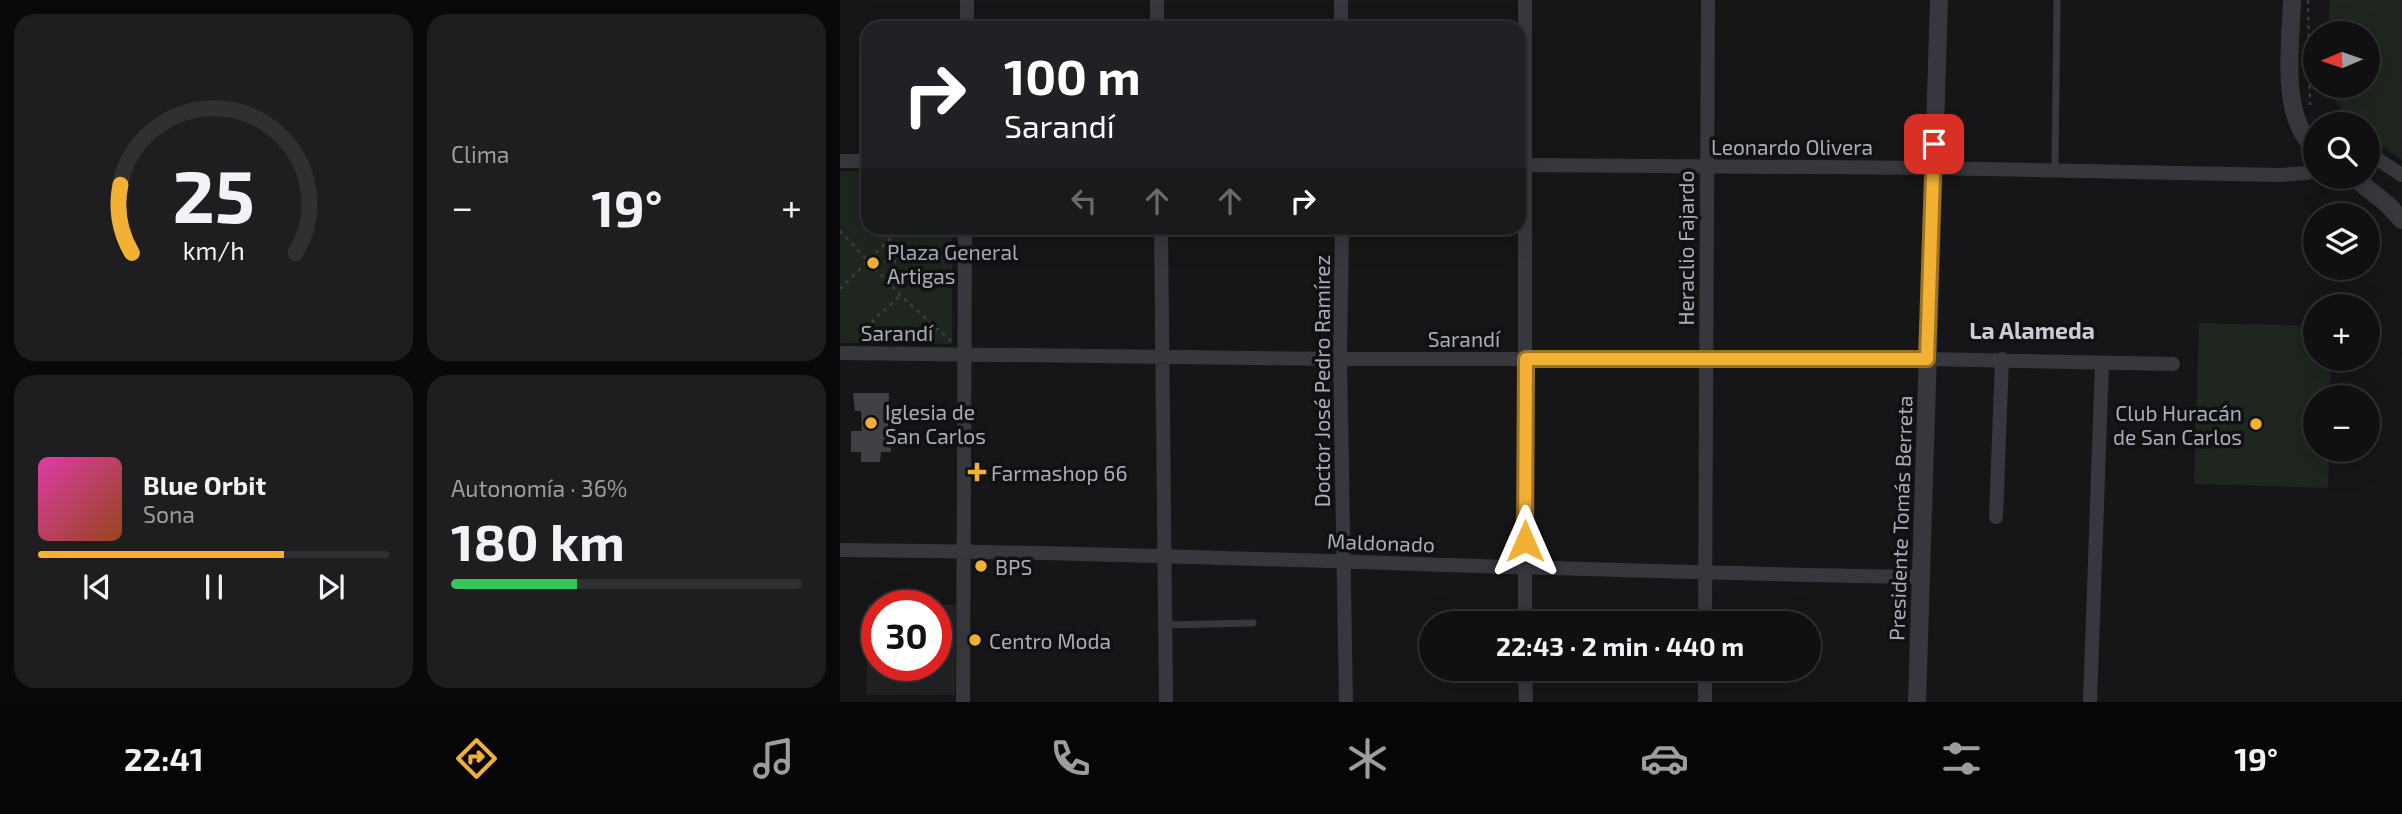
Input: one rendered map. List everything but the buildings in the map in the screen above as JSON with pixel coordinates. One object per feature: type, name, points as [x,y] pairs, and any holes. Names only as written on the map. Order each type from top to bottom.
[{"type":"street","points":[[967,0],[967,21]]},
{"type":"street","points":[[1157,0],[1157,21]]},
{"type":"street","points":[[1341,0],[1341,21]]},
{"type":"street","points":[[1525,0],[1525,21]]},
{"type":"street","name":"Heraclio Fajardo","points":[[1705,611],[1708,0]]},
{"type":"street","name":"Presidente Tomás Berreta","points":[[1917,702],[1939,0]]},
{"type":"street","points":[[2292,0],[2290,79],[2292,102],[2303,132]]},
{"type":"street","points":[[840,161],[861,161]]},
{"type":"street","points":[[2380,161],[2402,176]]},
{"type":"street","name":"Leonardo Olivera","points":[[1526,165],[2303,173]]},
{"type":"street","points":[[2368,189],[2402,220]]},
{"type":"street","points":[[963,702],[965,235]]},
{"type":"street","points":[[1161,235],[1167,702]]},
{"type":"street","name":"Doctor José Pedro Ramírez","points":[[1342,235],[1340,359],[1346,702]]},
{"type":"street","points":[[1523,235],[1525,611]]},
{"type":"street","name":"Sarandí","points":[[840,353],[1340,359],[2001,359],[2173,364]]},
{"type":"street","points":[[1996,517],[2001,359]]},
{"type":"street","points":[[2090,702],[2102,363]]},
{"type":"street","name":"Maldonado","points":[[840,550],[1166,556],[1705,574],[1920,578]]},
{"type":"street","points":[[1525,681],[1525,702]]},
{"type":"street","points":[[1705,681],[1705,702]]},
{"type":"lane","points":[[2055,170],[2057,0]]},
{"type":"lane","points":[[1166,625],[1253,624]]},
{"type":"path","points":[[2308,0],[2310,112]]},
{"type":"path","points":[[840,231],[900,295],[965,354]]},
{"type":"path","points":[[840,289],[894,235]]},
{"type":"path","points":[[867,262],[965,260]]},
{"type":"path","points":[[873,343],[873,320],[900,295]]},
{"type":"shaded area","points":[[2330,0],[2402,0],[2402,160],[2380,145],[2380,112],[2342,112],[2335,98],[2380,98],[2380,21],[2329,21]]},
{"type":"shaded area","points":[[840,171],[861,171],[861,235],[952,235],[952,344],[840,343]]},
{"type":"shaded area","name":"Club Huracán de San Carlos","points":[[2199,323],[2303,326],[2303,371],[2331,371],[2330,385],[2303,385],[2303,462],[2329,462],[2328,488],[2194,484]]},
{"type":"shaded area","points":[[952,605],[956,605],[955,695],[866,695],[866,681],[952,681]]},
{"type":"place","name":"Plaza General Artigas","points":[[873,263]]},
{"type":"place","name":"Iglesia de San Carlos","points":[[871,423]]},
{"type":"place","name":"Club Huracán de San Carlos","points":[[2256,424]]},
{"type":"place","name":"Farmashop 66","points":[[977,472]]},
{"type":"place","name":"BPS","points":[[981,566]]},
{"type":"place","name":"Centro Moda","points":[[975,640]]},
{"type":"district","name":"La Alameda","points":[[2032,330]]},
{"type":"route","points":[[1525,541],[1526,359],[1927,359],[1934,144]]}]
